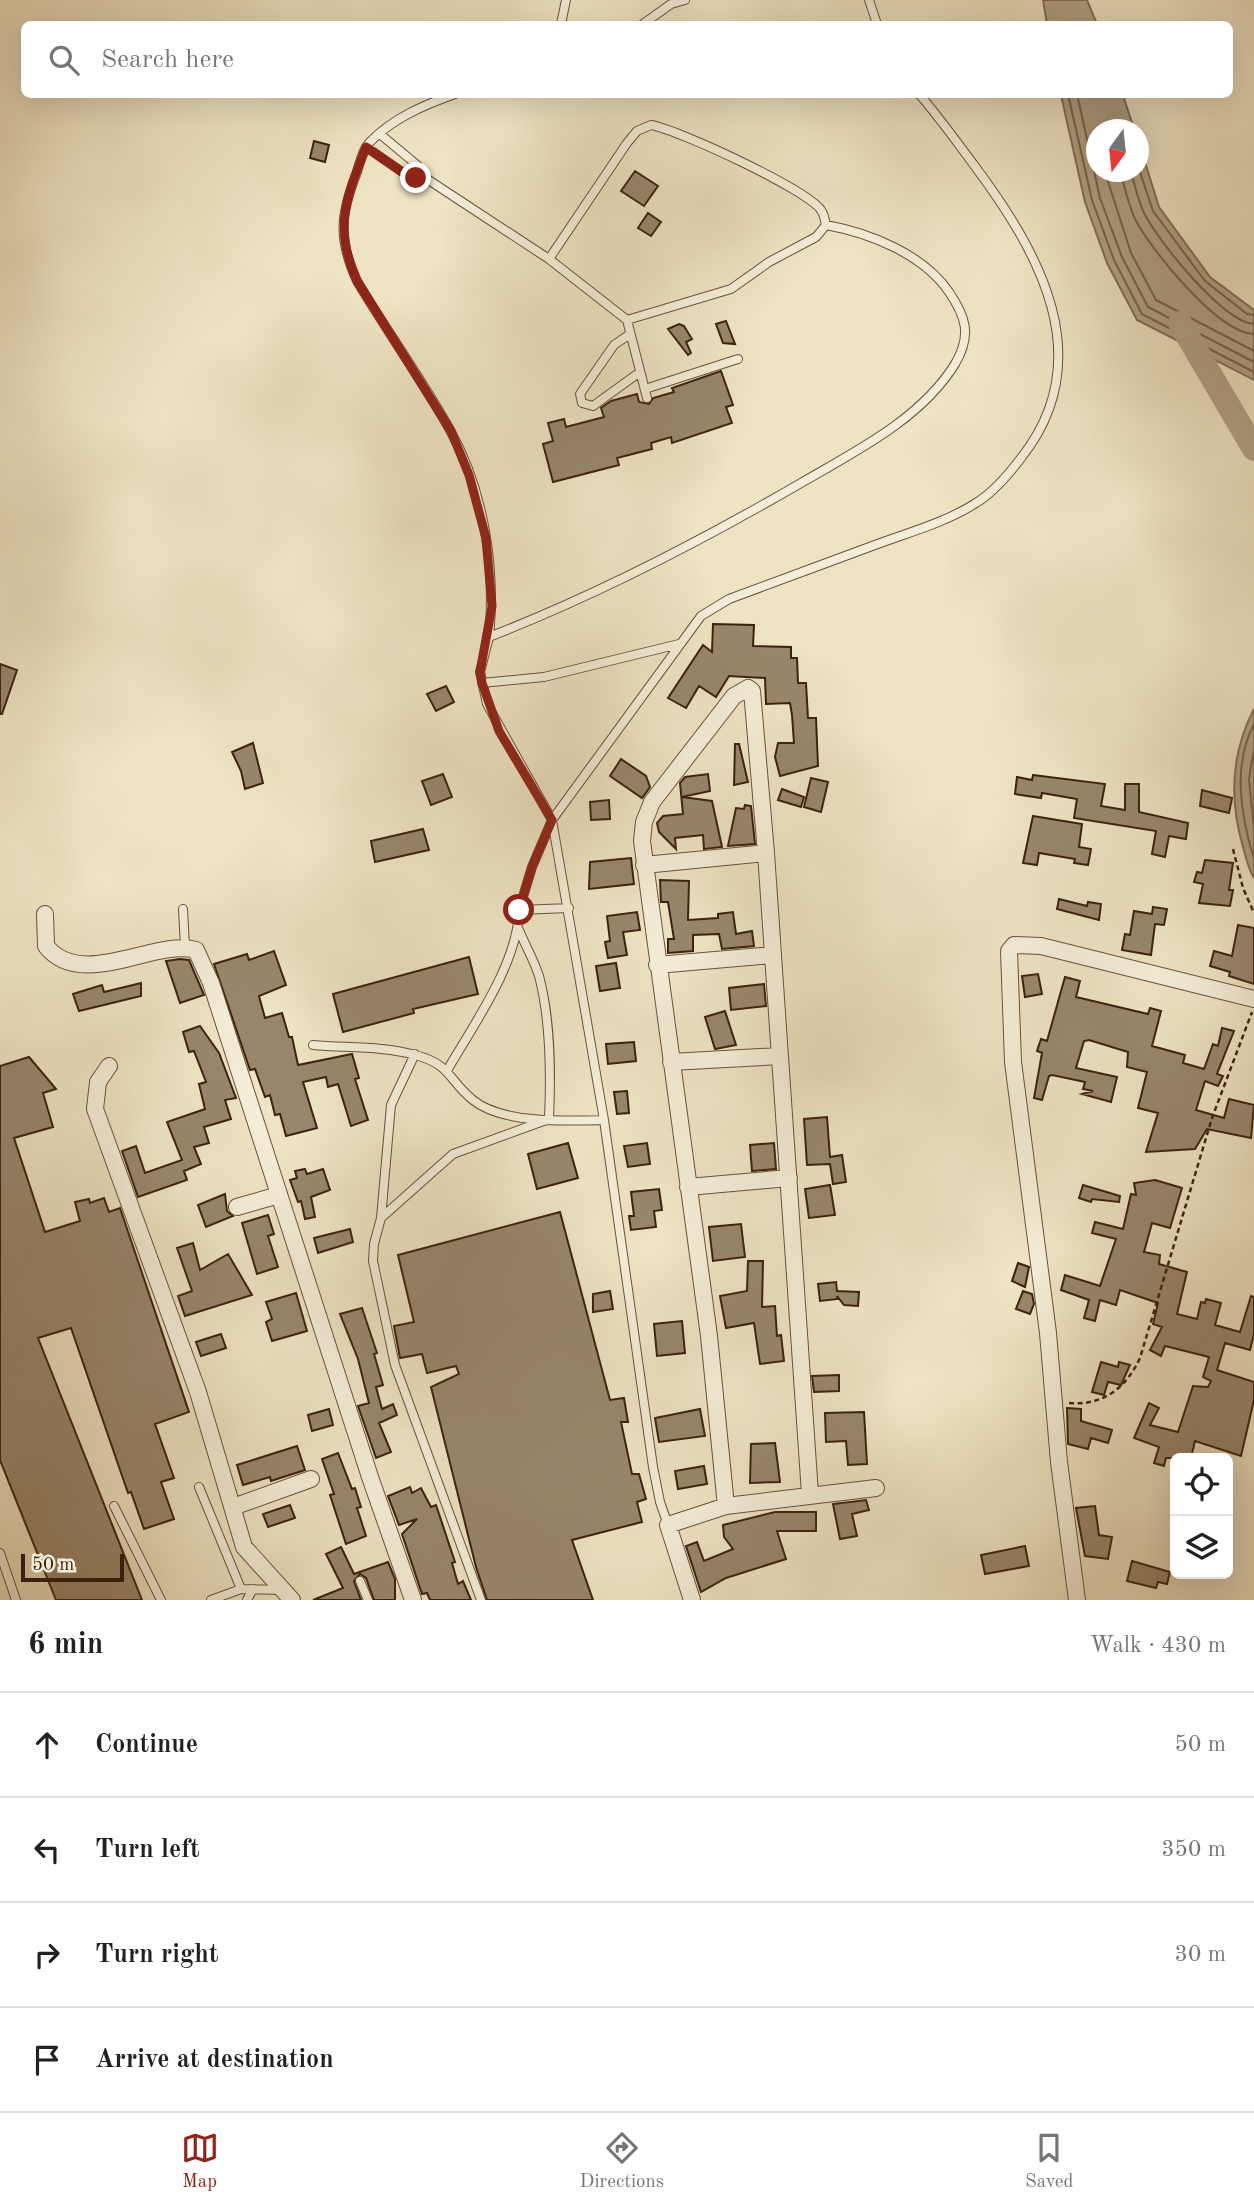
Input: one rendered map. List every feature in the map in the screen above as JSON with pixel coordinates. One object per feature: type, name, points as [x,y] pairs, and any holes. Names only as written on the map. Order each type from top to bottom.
[{"type":"street","points":[[726,1506],[709,1336],[644,866],[644,822],[652,803],[734,696],[748,688],[752,691],[766,853],[810,1494]]},
{"type":"street","points":[[644,866],[766,853]]},
{"type":"street","points":[[45,914],[46,946],[69,961],[91,964],[117,961],[185,946],[196,950],[211,983],[413,1600]]},
{"type":"street","points":[[1077,1600],[1013,1062],[1009,951],[1014,945],[1022,943],[1041,946],[1254,999]]},
{"type":"street","points":[[657,965],[773,955]]},
{"type":"street","points":[[671,1062],[780,1056]]},
{"type":"street","points":[[108,1066],[98,1082],[95,1109],[194,1379],[244,1547],[289,1595]]},
{"type":"street","points":[[688,1188],[789,1178]]},
{"type":"street","points":[[237,1207],[279,1195]]},
{"type":"street","points":[[233,1507],[311,1479]]},
{"type":"street","points":[[692,1600],[668,1525],[726,1506],[876,1488]]},
{"type":"lane","points":[[562,21],[566,0]]},
{"type":"lane","points":[[647,21],[671,4],[685,0]]},
{"type":"lane","points":[[869,0],[876,21]]},
{"type":"lane","points":[[446,98],[398,118],[366,147],[343,213],[346,257],[370,304],[451,431],[469,475],[486,538],[492,606],[489,637],[480,672],[482,683],[499,731],[552,820],[604,1120],[653,1467],[668,1525]]},
{"type":"lane","points":[[549,1119],[551,1071],[543,996],[538,974],[519,930],[519,910],[532,867],[552,820],[701,616],[729,599],[941,521],[977,502],[1008,475],[1031,446],[1047,417],[1058,378],[1058,329],[1041,273],[1002,203],[922,98]]},
{"type":"lane","points":[[549,259],[637,131],[651,125],[676,132],[800,194],[821,210],[826,225]]},
{"type":"lane","points":[[380,134],[417,165],[424,177],[549,259],[626,320],[646,393],[738,359]]},
{"type":"lane","points":[[366,147],[408,176],[424,177]]},
{"type":"lane","points":[[489,637],[586,596],[729,525],[867,444],[925,401],[942,382],[956,362],[965,335],[965,315],[944,284],[893,245],[856,230],[826,225]]},
{"type":"lane","points":[[626,320],[730,289],[769,262],[816,237],[826,225]]},
{"type":"lane","points":[[630,334],[614,345],[580,394],[582,403],[593,406],[640,372]]},
{"type":"lane","points":[[482,683],[544,677],[680,644]]},
{"type":"lane","points":[[519,910],[569,908]]},
{"type":"lane","points":[[183,909],[185,946]]},
{"type":"lane","points":[[448,1069],[489,998],[519,930]]},
{"type":"lane","points":[[313,1045],[415,1054],[448,1069],[458,1085],[475,1102],[510,1116],[604,1120]]},
{"type":"lane","points":[[415,1054],[391,1105],[381,1217],[373,1261],[395,1365],[481,1600]]},
{"type":"lane","points":[[381,1217],[453,1154],[549,1119]]},
{"type":"lane","points":[[199,1487],[241,1589]]},
{"type":"lane","points":[[114,1506],[161,1600]]},
{"type":"lane","points":[[0,1553],[16,1600]]},
{"type":"lane","points":[[360,1581],[368,1600]]},
{"type":"lane","points":[[211,1600],[241,1589],[289,1595]]},
{"type":"lane","points":[[247,1600],[253,1589]]},
{"type":"path","points":[[1233,849],[1245,895],[1254,913]]},
{"type":"path","points":[[1055,1401],[1084,1403],[1104,1398],[1120,1388],[1134,1371],[1212,1118],[1254,1005]]},
{"type":"water","points":[[1043,0],[1087,0],[1096,21],[1046,21]]},
{"type":"water","points":[[1062,98],[1124,98],[1131,119],[1086,119],[1086,182],[1149,182],[1149,175],[1159,207],[1210,277],[1254,310],[1254,380],[1137,320],[1107,263],[1085,202]]},
{"type":"water","points":[[1254,709],[1254,878],[1247,863],[1234,794],[1241,742]]},
{"type":"building","points":[[314,141],[329,145],[325,162],[310,158]]},
{"type":"building","points":[[635,171],[658,186],[644,206],[621,191]]},
{"type":"building","points":[[648,213],[661,222],[651,236],[638,228]]},
{"type":"building","points":[[726,321],[735,344],[723,343],[716,324]]},
{"type":"building","points":[[679,324],[684,326],[692,339],[686,342],[691,353],[688,355],[668,329]]},
{"type":"building","points":[[721,371],[733,405],[726,407],[732,423],[672,443],[671,437],[651,443],[652,449],[617,458],[619,465],[553,482],[543,444],[553,441],[548,423],[564,419],[566,427],[604,417],[601,408],[611,401],[637,394],[639,402],[649,404],[653,398],[674,392],[672,388]]},
{"type":"building","points":[[713,624],[754,625],[753,646],[791,647],[791,658],[797,658],[798,683],[806,683],[808,718],[816,718],[818,766],[780,776],[775,757],[778,743],[794,743],[792,715],[790,703],[766,704],[765,678],[729,676],[716,697],[699,686],[686,708],[668,698],[703,645],[712,652]]},
{"type":"building","points":[[0,664],[17,670],[2,714],[0,714]]},
{"type":"building","points":[[446,686],[454,702],[436,711],[427,694]]},
{"type":"building","points":[[253,743],[263,783],[245,789],[241,771],[232,752]]},
{"type":"building","points":[[735,744],[739,744],[748,782],[734,785]]},
{"type":"building","points":[[621,759],[646,776],[650,787],[642,798],[610,776]]},
{"type":"building","points":[[443,774],[452,797],[431,805],[422,781]]},
{"type":"building","points":[[708,774],[710,791],[682,797],[712,801],[722,847],[704,849],[703,835],[675,838],[676,849],[659,832],[657,823],[663,816],[683,814],[680,783],[685,777]]},
{"type":"building","points":[[1033,775],[1105,784],[1101,806],[1125,810],[1125,784],[1139,784],[1139,812],[1188,823],[1186,839],[1169,836],[1165,857],[1152,854],[1156,831],[1074,818],[1077,799],[1042,793],[1041,798],[1015,794],[1017,777],[1032,780]]},
{"type":"building","points":[[811,778],[828,782],[821,812],[804,807]]},
{"type":"building","points":[[782,789],[804,797],[801,807],[778,800]]},
{"type":"building","points":[[1202,790],[1232,798],[1229,813],[1200,806]]},
{"type":"building","points":[[609,800],[610,819],[591,820],[590,802]]},
{"type":"building","points":[[745,805],[751,806],[755,844],[728,846],[736,808],[744,809]]},
{"type":"building","points":[[1033,816],[1082,824],[1079,847],[1091,849],[1088,865],[1074,863],[1075,859],[1039,853],[1037,865],[1023,863]]},
{"type":"building","points":[[423,829],[429,850],[375,862],[371,841]]},
{"type":"building","points":[[631,858],[634,884],[589,889],[590,862]]},
{"type":"building","points":[[1205,860],[1233,863],[1229,890],[1233,890],[1230,906],[1199,903],[1203,884],[1194,882],[1197,872],[1202,873]]},
{"type":"building","points":[[660,880],[689,881],[688,920],[718,918],[718,914],[733,912],[736,934],[752,931],[754,946],[722,949],[719,934],[693,935],[693,951],[668,953],[668,939],[674,939],[668,902],[661,902]]},
{"type":"building","points":[[1059,899],[1087,906],[1088,902],[1101,904],[1099,920],[1057,909]]},
{"type":"building","points":[[1153,907],[1167,909],[1164,925],[1155,924],[1151,955],[1122,950],[1125,934],[1130,935],[1134,911],[1152,914]]},
{"type":"building","points":[[637,912],[640,930],[623,932],[627,955],[608,958],[605,942],[610,941],[607,916]]},
{"type":"building","points":[[1238,925],[1254,928],[1254,984],[1210,966],[1214,951],[1232,956]]},
{"type":"building","points":[[274,951],[286,985],[259,996],[265,1018],[282,1013],[289,1037],[292,1037],[298,1065],[352,1054],[359,1078],[355,1079],[368,1120],[351,1126],[338,1084],[328,1087],[326,1077],[303,1082],[317,1128],[286,1136],[280,1114],[275,1115],[270,1095],[265,1097],[255,1069],[250,1070],[214,964],[247,954],[249,960]]},
{"type":"building","points":[[469,957],[478,994],[413,1009],[414,1013],[343,1032],[333,994]]},
{"type":"building","points":[[189,960],[204,995],[180,1003],[166,961]]},
{"type":"building","points":[[616,963],[620,988],[600,991],[596,966]]},
{"type":"building","points":[[1038,974],[1042,994],[1025,997],[1022,976]]},
{"type":"building","points":[[1065,977],[1080,981],[1076,997],[1148,1014],[1150,1008],[1161,1011],[1152,1046],[1185,1055],[1183,1063],[1204,1069],[1213,1044],[1218,1046],[1222,1028],[1234,1031],[1217,1074],[1223,1076],[1218,1086],[1205,1081],[1196,1110],[1224,1118],[1229,1099],[1254,1105],[1251,1138],[1207,1129],[1195,1149],[1146,1152],[1158,1113],[1138,1108],[1147,1072],[1127,1067],[1128,1052],[1089,1040],[1084,1041],[1076,1068],[1117,1077],[1111,1102],[1082,1094],[1093,1091],[1083,1089],[1085,1082],[1052,1075],[1049,1076],[1042,1100],[1034,1098],[1042,1053],[1037,1051],[1041,1039],[1047,1041]]},
{"type":"building","points":[[141,983],[141,996],[79,1011],[73,994],[102,985],[104,992]]},
{"type":"building","points":[[764,984],[766,1006],[731,1010],[729,988]]},
{"type":"building","points":[[725,1011],[736,1045],[715,1049],[705,1017]]},
{"type":"building","points":[[200,1026],[219,1053],[236,1098],[225,1100],[231,1119],[204,1127],[209,1143],[194,1147],[201,1164],[184,1171],[187,1180],[138,1197],[122,1151],[136,1146],[145,1173],[182,1160],[167,1122],[205,1109],[199,1084],[206,1082],[194,1051],[189,1052],[183,1032]]},
{"type":"building","points":[[634,1042],[636,1061],[608,1064],[606,1044]]},
{"type":"building","points":[[29,1057],[56,1089],[43,1093],[53,1127],[14,1138],[45,1232],[80,1221],[75,1202],[89,1199],[90,1203],[104,1198],[109,1212],[120,1208],[189,1412],[155,1424],[174,1478],[161,1482],[174,1519],[144,1529],[131,1492],[128,1493],[71,1328],[38,1338],[142,1600],[56,1600],[0,1460],[0,1066]]},
{"type":"building","points":[[627,1091],[629,1113],[617,1114],[614,1092]]},
{"type":"building","points":[[827,1117],[830,1157],[842,1155],[846,1182],[833,1184],[830,1164],[807,1165],[804,1119]]},
{"type":"building","points":[[568,1143],[578,1178],[537,1189],[528,1154]]},
{"type":"building","points":[[647,1143],[650,1164],[628,1167],[624,1146]]},
{"type":"building","points":[[774,1143],[776,1169],[752,1171],[750,1145]]},
{"type":"building","points":[[305,1169],[307,1174],[323,1169],[330,1190],[311,1197],[315,1217],[305,1219],[301,1201],[298,1202],[290,1180],[297,1178],[295,1171]]},
{"type":"building","points":[[1155,1180],[1182,1188],[1170,1228],[1152,1223],[1144,1252],[1160,1255],[1159,1264],[1187,1272],[1177,1314],[1197,1319],[1201,1302],[1205,1303],[1206,1299],[1221,1303],[1215,1325],[1240,1332],[1251,1296],[1254,1297],[1254,1334],[1250,1350],[1225,1343],[1217,1370],[1254,1382],[1254,1400],[1241,1456],[1195,1441],[1192,1453],[1170,1453],[1164,1466],[1154,1463],[1159,1447],[1134,1438],[1149,1403],[1159,1408],[1150,1425],[1178,1432],[1193,1386],[1208,1387],[1211,1381],[1203,1377],[1209,1357],[1165,1346],[1161,1356],[1150,1350],[1162,1327],[1153,1324],[1158,1303],[1120,1290],[1116,1305],[1100,1300],[1095,1321],[1084,1318],[1089,1300],[1061,1290],[1065,1275],[1100,1286],[1116,1239],[1092,1233],[1095,1222],[1123,1229],[1131,1194],[1136,1195],[1134,1183]]},
{"type":"building","points":[[830,1185],[835,1215],[809,1218],[805,1189]]},
{"type":"building","points":[[1083,1185],[1120,1196],[1119,1202],[1092,1199],[1091,1202],[1079,1198]]},
{"type":"building","points":[[659,1189],[662,1210],[654,1211],[656,1227],[631,1230],[629,1216],[634,1216],[631,1192]]},
{"type":"building","points":[[225,1194],[227,1211],[233,1216],[206,1227],[198,1205]]},
{"type":"building","points":[[560,1212],[610,1400],[624,1398],[628,1422],[621,1422],[632,1474],[639,1474],[646,1499],[637,1502],[642,1522],[572,1540],[593,1600],[487,1600],[476,1567],[431,1387],[459,1374],[456,1366],[427,1373],[422,1354],[400,1358],[394,1326],[414,1322],[398,1255]]},
{"type":"building","points":[[268,1215],[274,1234],[268,1236],[278,1267],[257,1274],[242,1223]]},
{"type":"building","points":[[741,1224],[745,1257],[713,1261],[709,1227]]},
{"type":"building","points":[[350,1229],[353,1242],[318,1253],[314,1238]]},
{"type":"building","points":[[193,1243],[200,1270],[228,1254],[252,1295],[185,1316],[178,1296],[192,1291],[177,1248]]},
{"type":"building","points":[[748,1261],[763,1261],[762,1307],[775,1306],[777,1336],[781,1335],[784,1361],[760,1364],[754,1323],[726,1328],[720,1296],[747,1291]]},
{"type":"building","points":[[1018,1263],[1029,1267],[1025,1287],[1012,1281]]},
{"type":"building","points":[[836,1282],[837,1291],[859,1292],[858,1306],[844,1305],[837,1296],[838,1299],[820,1301],[818,1284]]},
{"type":"building","points":[[610,1291],[613,1309],[593,1312],[593,1294]]},
{"type":"building","points":[[1023,1291],[1032,1294],[1034,1304],[1030,1314],[1016,1309]]},
{"type":"building","points":[[296,1293],[307,1331],[272,1341],[266,1322],[272,1319],[266,1302]]},
{"type":"building","points":[[362,1308],[377,1353],[374,1354],[383,1385],[376,1387],[382,1409],[393,1404],[397,1415],[379,1423],[391,1452],[376,1458],[358,1406],[369,1403],[358,1359],[340,1314]]},
{"type":"building","points":[[682,1321],[685,1353],[657,1356],[654,1324]]},
{"type":"building","points":[[221,1334],[226,1348],[201,1356],[196,1342]]},
{"type":"building","points":[[1101,1362],[1118,1367],[1119,1362],[1130,1365],[1121,1385],[1108,1382],[1104,1395],[1092,1392]]},
{"type":"building","points":[[839,1375],[839,1391],[814,1392],[812,1376]]},
{"type":"building","points":[[1067,1408],[1081,1409],[1081,1421],[1112,1430],[1108,1443],[1091,1438],[1088,1449],[1068,1444]]},
{"type":"building","points":[[329,1409],[333,1425],[312,1431],[308,1415]]},
{"type":"building","points":[[700,1409],[705,1436],[659,1442],[655,1418]]},
{"type":"building","points":[[864,1412],[867,1464],[848,1465],[846,1441],[826,1442],[825,1413]]},
{"type":"building","points":[[775,1443],[780,1482],[750,1483],[751,1444]]},
{"type":"building","points":[[297,1446],[305,1470],[271,1481],[270,1477],[243,1485],[237,1465]]},
{"type":"building","points":[[338,1453],[352,1489],[355,1488],[361,1507],[357,1508],[366,1536],[346,1544],[322,1459]]},
{"type":"building","points":[[704,1466],[707,1484],[678,1489],[675,1471]]},
{"type":"building","points":[[410,1487],[412,1493],[421,1488],[431,1507],[436,1505],[455,1562],[452,1563],[458,1584],[463,1581],[471,1600],[430,1600],[427,1593],[422,1594],[402,1534],[417,1519],[399,1525],[388,1496]]},
{"type":"building","points":[[866,1500],[869,1510],[852,1514],[857,1536],[840,1539],[833,1504]]},
{"type":"building","points":[[290,1505],[295,1518],[268,1527],[263,1514]]},
{"type":"building","points":[[1095,1506],[1099,1535],[1112,1537],[1108,1559],[1085,1556],[1076,1508]]},
{"type":"building","points":[[775,1512],[816,1512],[816,1531],[777,1531],[786,1559],[726,1578],[701,1592],[686,1546],[697,1542],[704,1561],[733,1549],[724,1537],[723,1525]]},
{"type":"building","points":[[1025,1546],[1029,1566],[985,1574],[981,1555]]},
{"type":"building","points":[[341,1547],[354,1574],[388,1562],[395,1579],[395,1600],[374,1600],[366,1578],[360,1574],[354,1581],[361,1600],[313,1600],[343,1588],[326,1554]]},
{"type":"building","points":[[1132,1561],[1170,1572],[1167,1584],[1158,1582],[1156,1588],[1127,1581]]},
{"type":"waterway","points":[[1180,323],[1254,449]]},
{"type":"route","points":[[416,178],[408,176],[366,147],[343,213],[342,233],[346,257],[357,281],[451,431],[469,475],[486,538],[492,606],[489,637],[480,672],[482,683],[487,704],[499,731],[552,820],[532,867],[519,910]]}]
